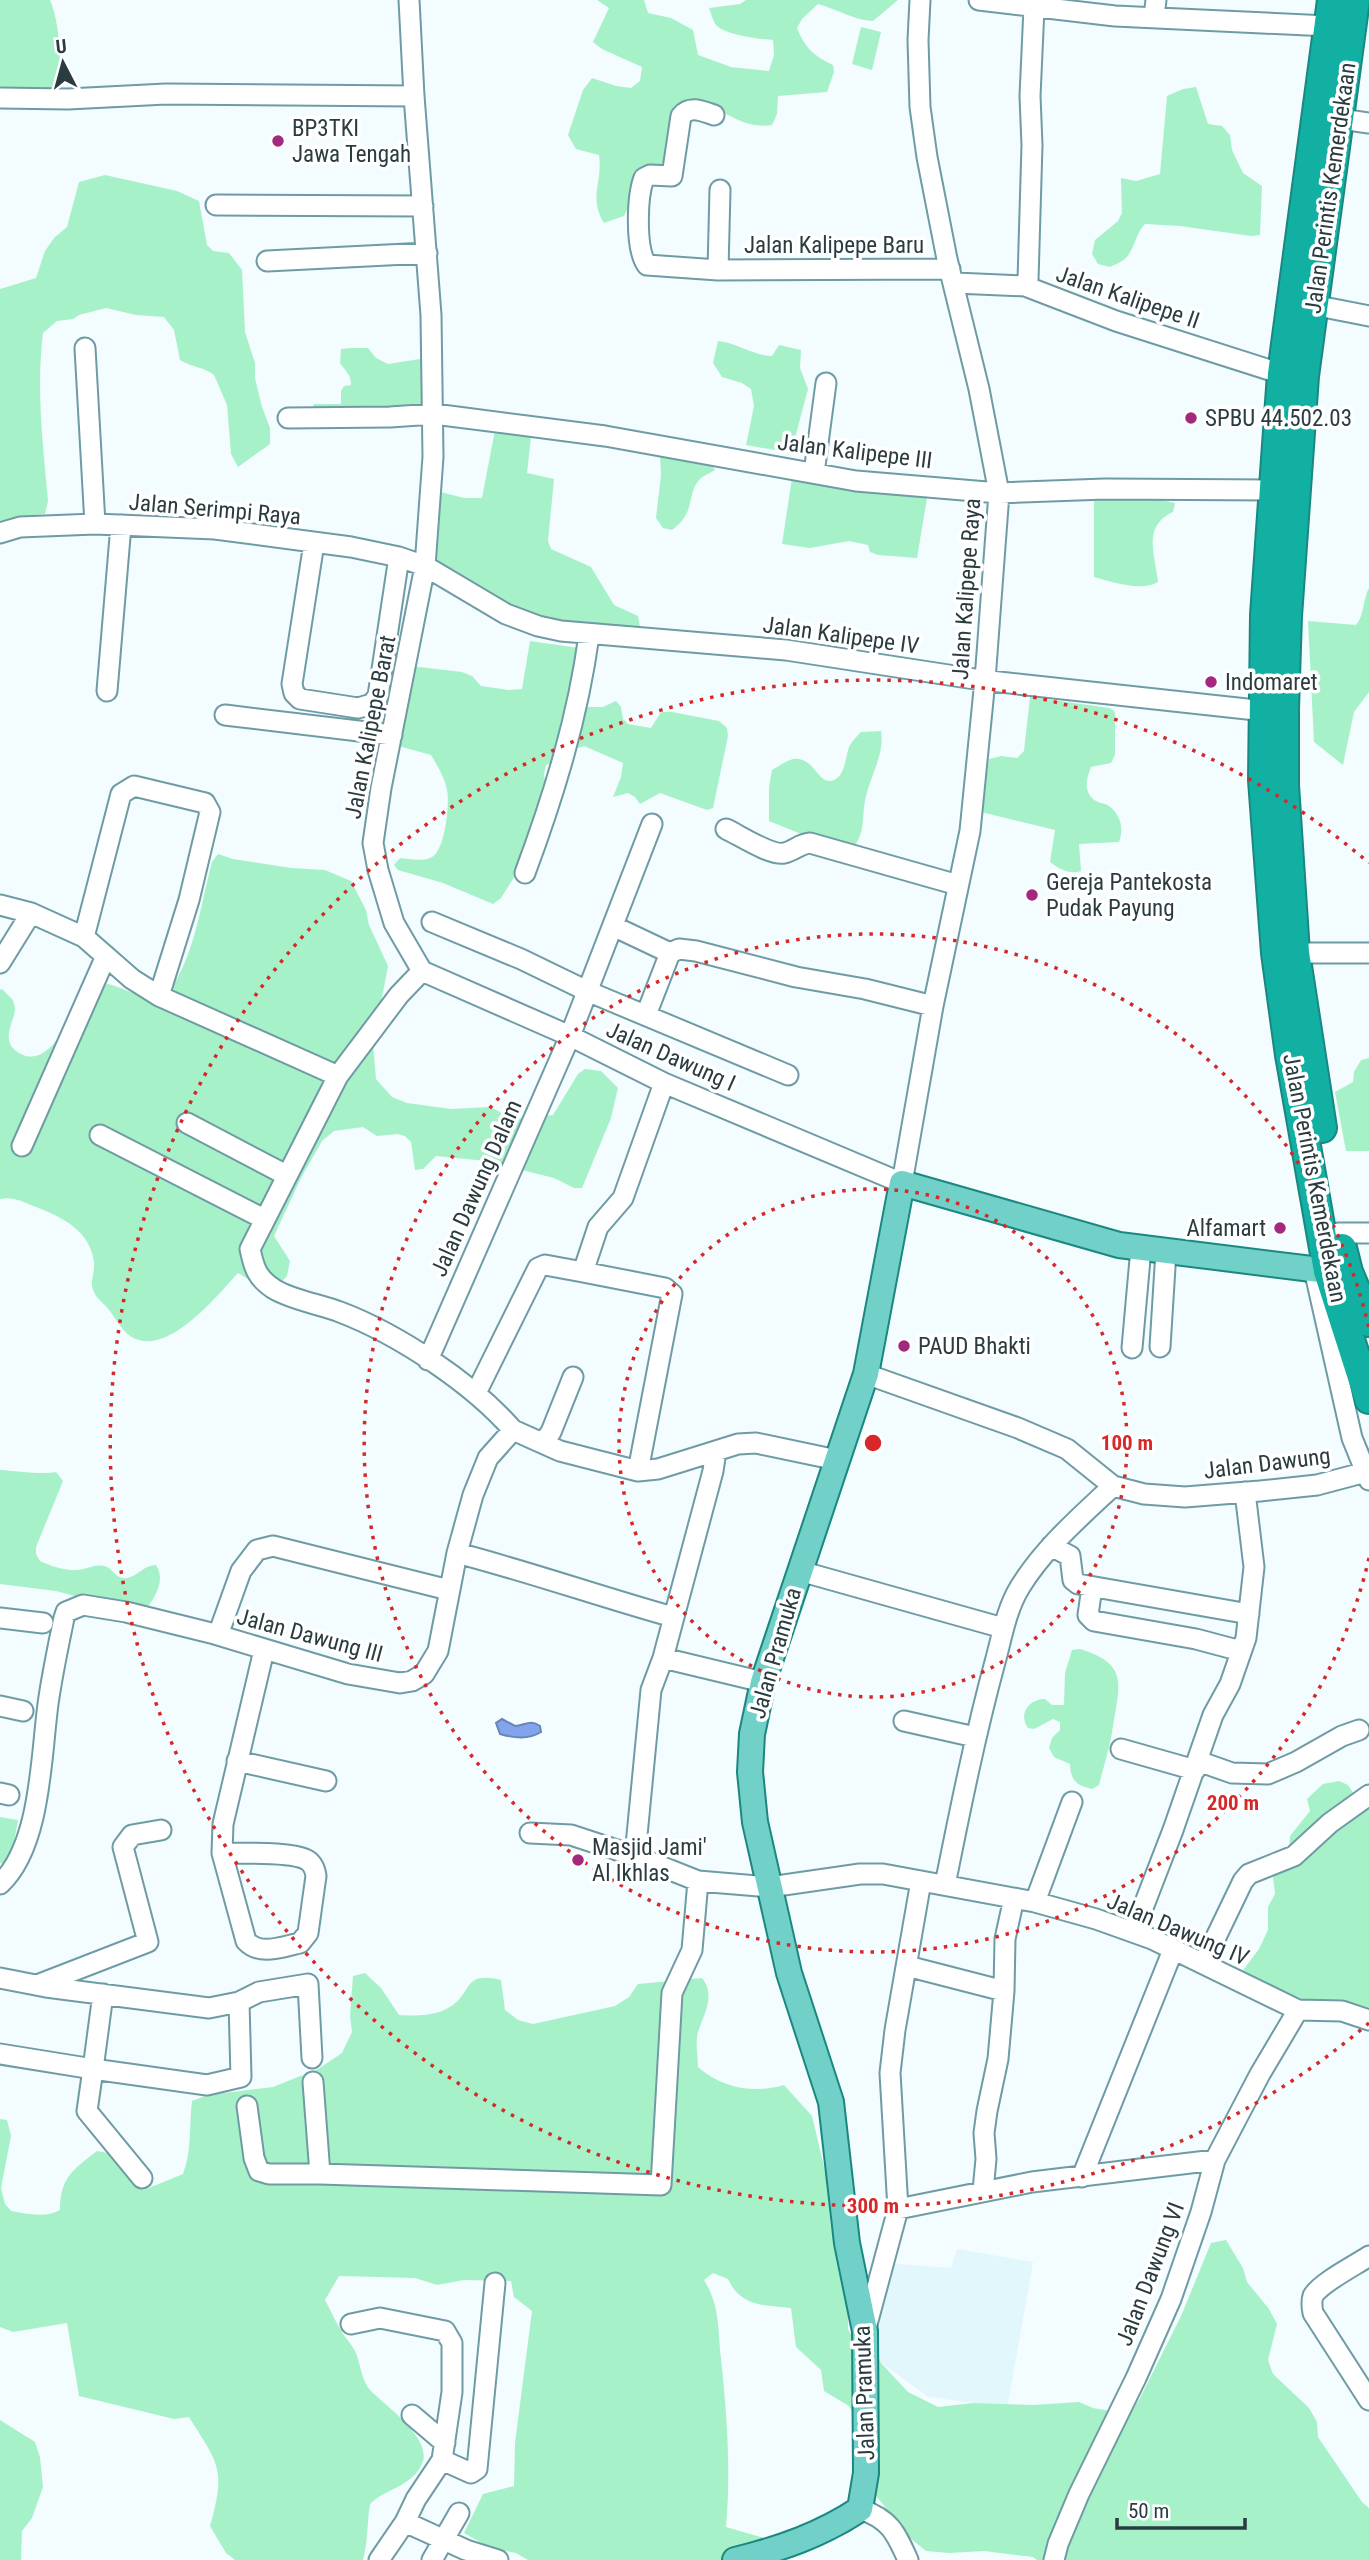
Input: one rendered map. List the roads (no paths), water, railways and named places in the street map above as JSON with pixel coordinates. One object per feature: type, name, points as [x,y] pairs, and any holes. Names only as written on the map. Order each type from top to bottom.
[{"type":"highway","name":"Jalan Perintis Kemerdekaan","points":[[1293,375],[1313,305],[1341,119],[1355,0]]},
{"type":"highway","name":"Jalan Perintis Kemerdekaan","points":[[1330,13],[1293,375],[1276,616],[1265,711],[1263,780],[1278,857],[1286,953],[1290,1055],[1321,1270],[1369,1399]]},
{"type":"highway","name":"Jalan Perintis Kemerdekaan","points":[[1276,616],[1284,760],[1278,857]]},
{"type":"highway","name":"Jalan Perintis Kemerdekaan","points":[[1286,953],[1338,1233],[1348,1272],[1369,1322]]},
{"type":"main road","points":[[902,1182],[1119,1245],[1321,1270]]},
{"type":"main road","name":"Jalan Pramuka","points":[[860,2509],[866,2473],[865,2331],[847,2243],[831,2102],[789,1973],[755,1822],[750,1772],[752,1734],[763,1682],[866,1374],[902,1182]]},
{"type":"main road","points":[[735,2560],[801,2542],[860,2509]]},
{"type":"street","points":[[409,0],[427,253],[434,414],[425,566]]},
{"type":"street","name":"Jalan Kalipepe Raya","points":[[902,1182],[933,1006],[970,831],[999,493],[927,157],[920,107],[920,0]]},
{"type":"street","points":[[979,0],[1034,8],[1330,13]]},
{"type":"street","points":[[1026,286],[1031,196],[1030,96],[1034,8]]},
{"type":"street","points":[[0,98],[68,99],[166,94],[414,96]]},
{"type":"street","name":"Jalan Kalipepe Baru","points":[[714,115],[691,109],[685,111],[681,116],[672,176],[650,175],[644,178],[639,222],[640,250],[646,265],[718,270],[953,276]]},
{"type":"street","points":[[1341,119],[1369,123]]},
{"type":"street","name":"Jalan Kalipepe Baru","points":[[718,270],[720,190]]},
{"type":"street","points":[[216,205],[423,206]]},
{"type":"street","points":[[267,261],[427,253]]},
{"type":"street","name":"Jalan Kalipepe II","points":[[953,276],[1026,286],[1116,321],[1293,375]]},
{"type":"street","points":[[1313,305],[1369,316]]},
{"type":"street","points":[[85,348],[95,524]]},
{"type":"street","points":[[814,473],[826,383]]},
{"type":"street","name":"Jalan Kalipepe III","points":[[288,418],[377,418],[434,414],[605,436],[856,481],[999,493],[1105,489],[1285,490]]},
{"type":"street","name":"Jalan Serimpi Raya","points":[[0,533],[20,527],[95,524],[215,529],[351,547],[399,557],[425,566]]},
{"type":"street","points":[[107,691],[121,526]]},
{"type":"street","points":[[314,542],[292,684],[300,699],[358,708],[372,704],[378,696],[399,557]]},
{"type":"street","name":"Jalan Kalipepe IV","points":[[425,566],[506,614],[538,626],[589,635],[786,650],[985,680],[1265,711]]},
{"type":"street","name":"Jalan Kalipepe Barat","points":[[422,971],[394,923],[373,843],[381,788],[425,566]]},
{"type":"street","points":[[525,873],[565,754],[582,690],[589,635]]},
{"type":"street","points":[[225,715],[392,735]]},
{"type":"street","points":[[84,937],[121,794],[134,786],[205,803],[210,812],[189,900],[159,996]]},
{"type":"street","name":"Jalan Dawung Dalam","points":[[428,1360],[570,1036],[652,824]]},
{"type":"street","points":[[726,829],[779,854],[810,843],[958,885]]},
{"type":"street","points":[[0,905],[31,913],[84,937],[132,979],[159,996],[338,1076]]},
{"type":"street","points":[[0,963],[31,913]]},
{"type":"street","points":[[432,922],[587,991],[789,1075]]},
{"type":"street","points":[[613,926],[670,953]]},
{"type":"street","points":[[646,1015],[670,953],[679,949],[933,1006]]},
{"type":"street","points":[[1286,953],[1369,953]]},
{"type":"street","points":[[22,1146],[106,956]]},
{"type":"street","points":[[422,971],[399,995],[338,1076],[250,1249],[255,1273],[275,1290],[343,1313],[415,1350],[476,1393],[513,1430],[560,1451],[638,1471],[658,1469],[738,1444],[756,1444],[836,1460]]},
{"type":"street","name":"Jalan Dawung I","points":[[422,971],[570,1036],[664,1083],[902,1182]]},
{"type":"street","points":[[583,1272],[598,1227],[623,1198],[664,1083]]},
{"type":"street","points":[[187,1123],[286,1175]]},
{"type":"street","points":[[100,1135],[264,1219]]},
{"type":"street","points":[[1338,1233],[1369,1233]]},
{"type":"street","points":[[1132,1348],[1141,1248]]},
{"type":"street","points":[[1160,1347],[1166,1251]]},
{"type":"street","points":[[476,1393],[538,1268],[545,1265],[665,1288],[672,1294],[638,1471]]},
{"type":"street","points":[[1321,1270],[1352,1438],[1367,1476]]},
{"type":"street","name":"Jalan Dawung","points":[[866,1374],[992,1418],[1067,1449],[1113,1486],[1144,1493],[1185,1497],[1317,1485],[1367,1476]]},
{"type":"street","points":[[542,1443],[551,1432],[573,1377]]},
{"type":"street","name":"Jalan Dawung III","points":[[0,1884],[12,1873],[36,1803],[48,1704],[66,1612],[83,1605],[126,1612],[376,1680],[400,1683],[412,1681],[424,1674],[438,1651],[457,1553],[473,1495],[488,1458],[513,1430]]},
{"type":"street","points":[[635,1856],[645,1776],[647,1713],[651,1690],[663,1658],[716,1451]]},
{"type":"street","points":[[945,1885],[975,1737],[1003,1628],[1018,1591],[1031,1569],[1051,1546],[1113,1486]]},
{"type":"street","points":[[1134,1931],[1213,1715],[1230,1685],[1241,1651],[1250,1614],[1254,1567],[1245,1492]]},
{"type":"street","name":"Jalan Dawung III","points":[[218,1636],[241,1571],[257,1550],[273,1546],[449,1590]]},
{"type":"street","points":[[1051,1546],[1070,1556],[1073,1580],[1092,1587],[1250,1614]]},
{"type":"street","points":[[457,1553],[536,1574],[597,1596],[673,1617]]},
{"type":"street","points":[[800,1571],[1003,1628]]},
{"type":"street","points":[[1092,1587],[1088,1615],[1094,1621],[1196,1639],[1241,1651]]},
{"type":"street","points":[[0,1618],[43,1623]]},
{"type":"street","points":[[222,1853],[293,1856],[307,1859],[314,1867],[316,1876],[308,1933],[300,1943],[262,1951],[253,1948],[246,1941],[222,1853],[223,1824],[264,1650]]},
{"type":"street","points":[[663,1658],[763,1682]]},
{"type":"street","points":[[0,1706],[23,1711]]},
{"type":"street","points":[[904,1721],[975,1737]]},
{"type":"street","points":[[1121,1749],[1232,1773],[1268,1774],[1359,1730]]},
{"type":"street","points":[[237,1761],[326,1781]]},
{"type":"street","points":[[1203,1964],[1243,1881],[1249,1874],[1294,1856],[1330,1823],[1369,1795]]},
{"type":"street","points":[[1035,1902],[1072,1802]]},
{"type":"street","points":[[36,1985],[149,1942],[123,1847],[132,1835],[161,1830]]},
{"type":"street","name":"Jalan Dawung IV","points":[[530,1833],[571,1835],[698,1881],[769,1887],[860,1874],[883,1874],[1035,1902],[1134,1931],[1298,2010]]},
{"type":"street","points":[[247,2106],[254,2158],[259,2171],[269,2174],[661,2185],[672,1993],[692,1950],[698,1881]]},
{"type":"street","points":[[865,2331],[898,2208],[889,2084],[895,2030],[921,1881]]},
{"type":"street","points":[[983,2190],[987,2111],[1000,2050],[1005,1939],[1014,1898]]},
{"type":"street","points":[[1082,2177],[1173,1950]]},
{"type":"street","points":[[908,1966],[1004,1991]]},
{"type":"street","points":[[0,1978],[209,2008],[239,2002],[259,1992],[308,1984],[312,2058]]},
{"type":"street","points":[[103,1994],[87,2111],[142,2178]]},
{"type":"street","points":[[0,2054],[207,2085],[241,2077],[239,2002]]},
{"type":"street","points":[[1298,2010],[1342,2011],[1369,2020]]},
{"type":"street","name":"Jalan Dawung VI","points":[[1054,2560],[1079,2494],[1171,2299],[1201,2212],[1215,2160],[1260,2074],[1298,2010]]},
{"type":"street","points":[[313,2082],[320,2174]]},
{"type":"street","points":[[898,2208],[983,2190],[1215,2160]]},
{"type":"street","points":[[1369,2256],[1322,2287],[1313,2295],[1312,2304],[1313,2313],[1369,2400]]},
{"type":"street","points":[[412,2415],[443,2452],[471,2473],[477,2469],[495,2283]]},
{"type":"street","points":[[351,2324],[380,2318],[445,2331],[452,2343],[452,2392],[443,2452],[405,2522],[379,2560]]},
{"type":"street","points":[[860,2509],[884,2521],[895,2532],[908,2560]]},
{"type":"street","points":[[432,2560],[459,2513]]},
{"type":"street","points":[[405,2522],[442,2540],[498,2560]]},
{"type":"water","points":[[502,1719],[515,1726],[534,1723],[540,1726],[541,1732],[521,1738],[500,1734],[496,1723]]},
{"type":"place","name":"BP3TKI Jawa Tengah","points":[[278,141]]},
{"type":"place","name":"SPBU 44.502.03","points":[[1191,418]]},
{"type":"place","name":"Indomaret","points":[[1211,682]]},
{"type":"place","name":"Gereja Pantekosta Pudak Payung","points":[[1032,895]]},
{"type":"place","name":"Alfamart","points":[[1280,1228]]},
{"type":"place","name":"PAUD Bhakti","points":[[904,1346]]},
{"type":"place","name":"Masjid Jami' Al Ikhlas","points":[[578,1860]]}]
